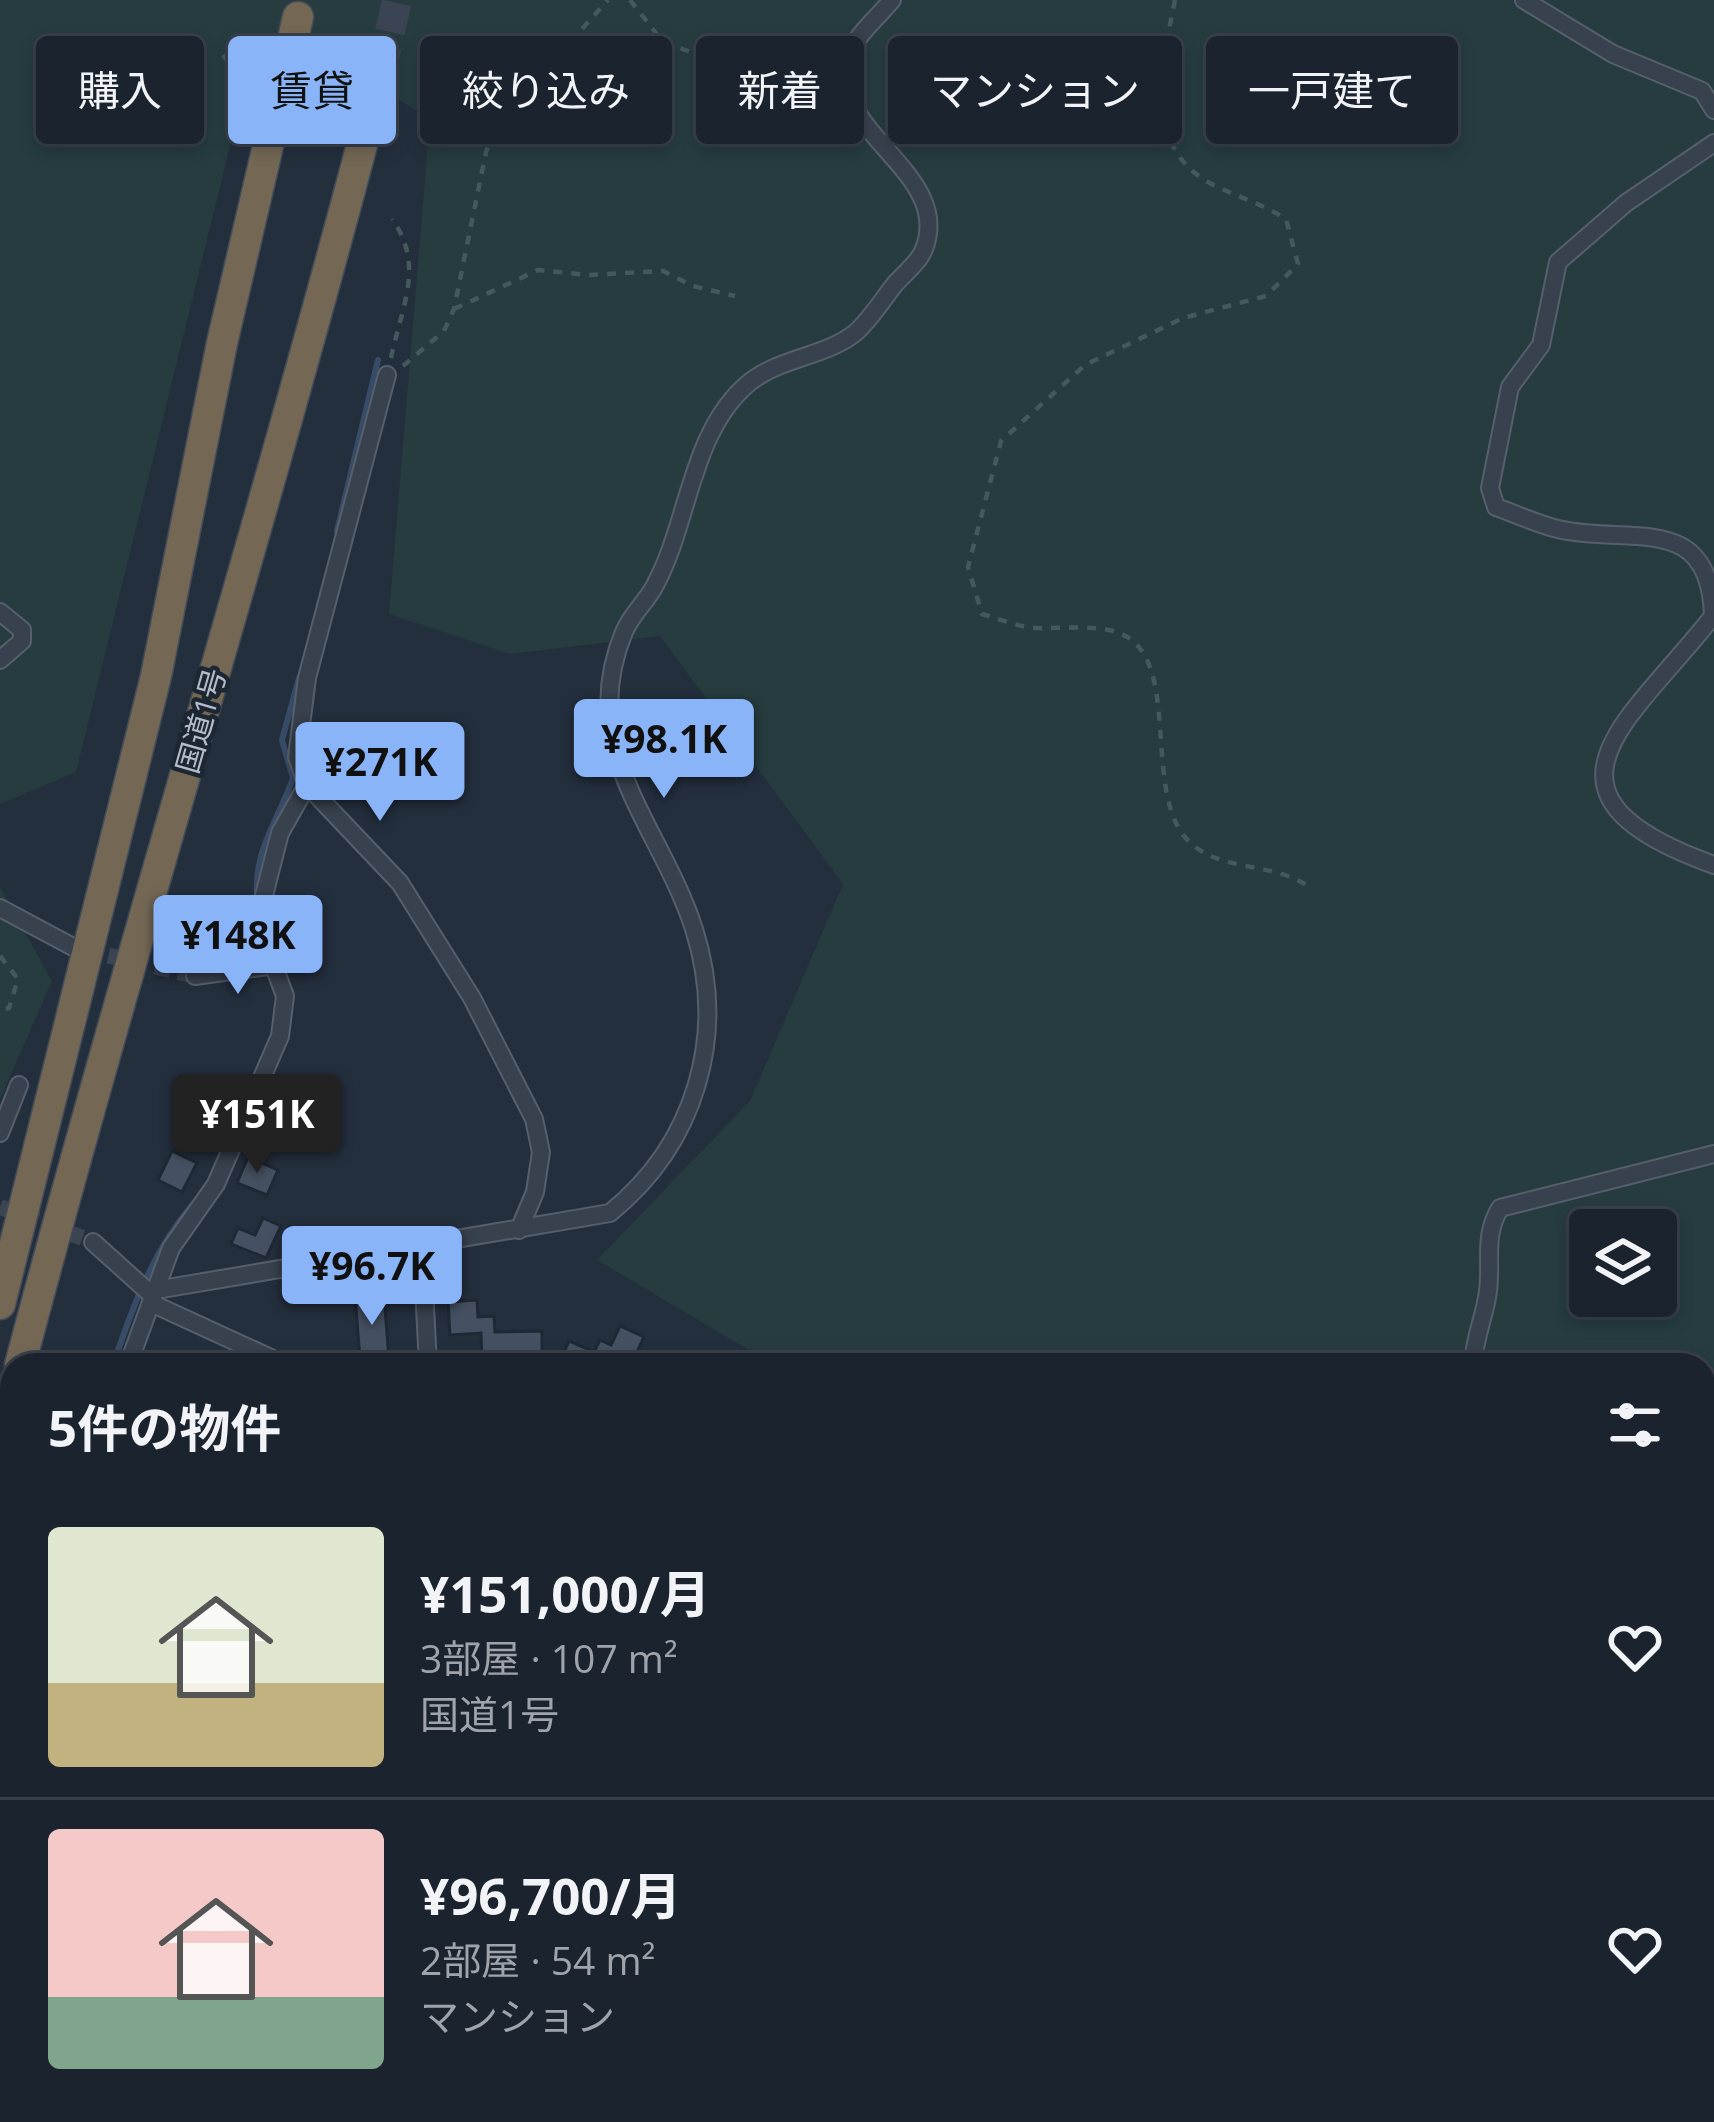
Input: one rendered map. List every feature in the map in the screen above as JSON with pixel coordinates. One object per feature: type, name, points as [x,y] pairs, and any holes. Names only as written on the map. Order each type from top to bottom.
[{"type":"highway","name":"国道1号","points":[[0,1304],[146,720],[222,343],[298,16]]},
{"type":"highway","name":"国道1号","points":[[23,1353],[142,922],[291,418],[362,144]]},
{"type":"street","points":[[153,1296],[610,1213],[642,1187],[678,1139],[698,1089],[708,1041],[704,971],[694,927],[611,751],[608,711],[614,670],[625,630],[655,586],[705,449],[739,391],[769,368],[853,335],[924,250],[926,218],[917,189],[853,108],[844,83],[848,53],[892,0]]},
{"type":"street","points":[[1524,0],[1613,55],[1702,91],[1714,110]]},
{"type":"street","points":[[1714,142],[1626,202],[1558,262],[1541,345],[1510,386],[1490,488],[1496,507],[1559,529],[1666,538],[1695,554],[1712,586],[1713,616],[1622,721],[1603,770],[1611,803],[1635,830],[1714,865]]},
{"type":"street","points":[[387,375],[304,694],[297,757],[307,785],[400,883],[472,998],[534,1119],[541,1152],[535,1192],[519,1230]]},
{"type":"street","points":[[0,612],[22,630],[22,641],[0,660]]},
{"type":"street","points":[[132,1353],[171,1248],[216,1184],[280,1036],[285,996],[263,937],[260,910],[280,833],[307,785]]},
{"type":"street","points":[[0,908],[73,947]]},
{"type":"street","points":[[195,976],[276,964]]},
{"type":"street","points":[[0,1133],[20,1085]]},
{"type":"street","points":[[1474,1353],[1478,1318],[1488,1293],[1487,1231],[1500,1208],[1560,1197],[1714,1154]]},
{"type":"street","points":[[94,1242],[153,1296],[263,1353]]},
{"type":"street","points":[[422,1248],[427,1353]]},
{"type":"path","points":[[387,375],[415,359],[444,331],[454,309],[486,152],[501,119],[608,0]]},
{"type":"path","points":[[630,0],[662,42],[696,54]]},
{"type":"path","points":[[1175,0],[1162,63],[1163,124],[1172,150],[1185,167],[1208,182],[1286,219],[1298,264],[1266,296],[1184,319],[1112,350],[1048,393],[1001,442],[968,567],[982,614],[1029,627],[1116,631],[1133,640],[1152,663],[1165,796],[1183,834],[1202,854],[1292,874],[1309,887]]},
{"type":"path","points":[[223,55],[228,61]]},
{"type":"path","points":[[387,375],[411,263],[410,245],[392,218]]},
{"type":"path","points":[[454,309],[538,269],[590,275],[663,271],[693,286],[735,296]]},
{"type":"path","points":[[0,956],[18,979],[9,1008],[0,1010]]},
{"type":"green space","points":[[0,0],[1714,0],[1714,1353],[754,1353],[597,1260],[750,1101],[843,884],[660,636],[510,654],[389,614],[428,144],[672,144],[672,36],[420,36],[420,113],[396,98],[396,36],[228,36],[231,144],[76,772],[0,804]]},
{"type":"green space","points":[[0,887],[52,981],[0,1099]]},
{"type":"building","points":[[172,1151],[197,1163],[182,1192],[158,1180]]},
{"type":"building","points":[[248,1157],[278,1170],[267,1195],[237,1183]]},
{"type":"building","points":[[263,1218],[281,1226],[266,1258],[231,1244],[238,1228],[255,1235]]},
{"type":"building","points":[[355,1296],[384,1296],[389,1353],[360,1353]]},
{"type":"building","points":[[477,1300],[478,1317],[494,1316],[495,1332],[542,1331],[542,1353],[482,1353],[481,1333],[450,1335],[448,1302]]},
{"type":"building","points":[[620,1326],[644,1337],[637,1353],[564,1353],[569,1341],[594,1352],[600,1340],[611,1345]]},
{"type":"waterway","points":[[337,531],[378,360]]},
{"type":"waterway","points":[[257,892],[264,847],[293,778],[282,740],[299,678]]},
{"type":"waterway","points":[[254,917],[253,941],[263,961]]},
{"type":"waterway","points":[[117,1353],[155,1260],[193,1204]]},
{"type":"tunnel","points":[[389,36],[397,0]]},
{"type":"tunnel","points":[[85,950],[195,976]]},
{"type":"tunnel","points":[[0,1207],[93,1242]]}]
